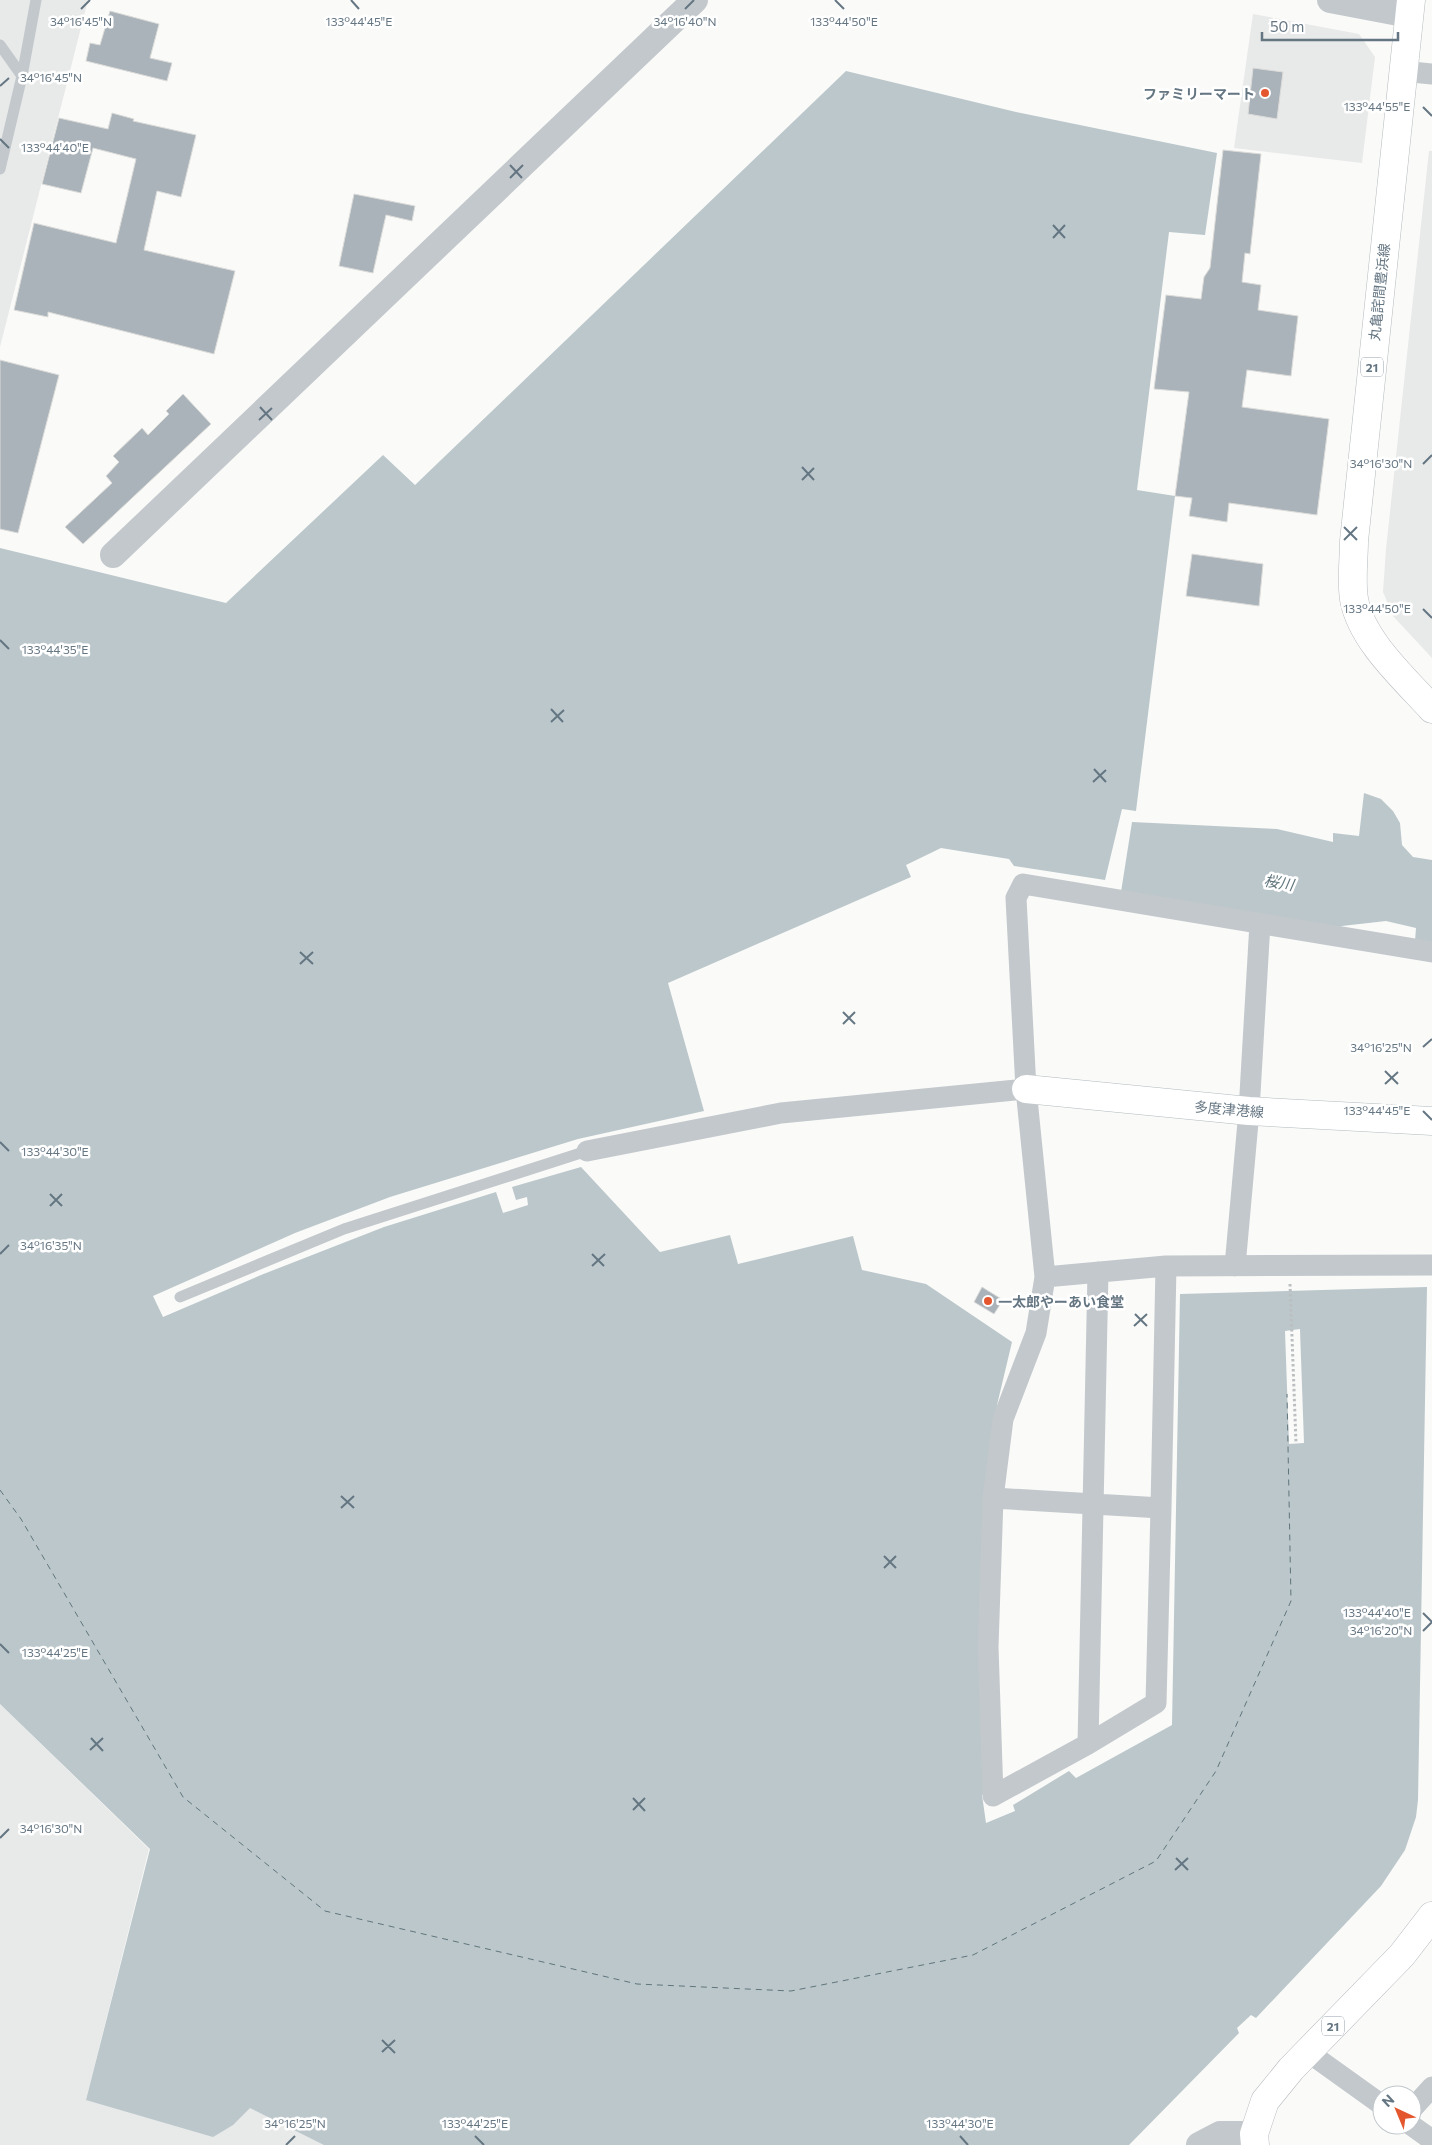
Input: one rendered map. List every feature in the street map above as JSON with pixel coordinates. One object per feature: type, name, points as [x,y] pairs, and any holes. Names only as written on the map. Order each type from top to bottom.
[{"type":"main road","name":"丸亀詫間豊浜線","points":[[1410,8],[1354,540],[1354,599],[1365,630],[1393,666],[1432,709]]},
{"type":"main road","name":"多度津港線","points":[[1026,1089],[1248,1111],[1432,1121]]},
{"type":"main road","name":"21","points":[[1255,2139],[1266,2101],[1291,2069],[1402,1955],[1432,1916]]},
{"type":"street","points":[[113,555],[695,0]]},
{"type":"street","points":[[1330,0],[1410,8]]},
{"type":"street","points":[[1402,71],[1432,74]]},
{"type":"street","points":[[1166,1266],[1156,1703],[1088,1744],[993,1796],[988,1647],[993,1498],[1004,1419],[1036,1333],[1045,1277],[1026,1089],[1016,898],[1023,884],[1432,952]]},
{"type":"street","points":[[1235,1266],[1248,1111],[1260,923]]},
{"type":"street","points":[[587,1151],[781,1113],[1026,1089]]},
{"type":"street","points":[[1045,1277],[1166,1266],[1432,1264]]},
{"type":"street","points":[[1088,1744],[1098,1272]]},
{"type":"street","points":[[993,1498],[1161,1508]]},
{"type":"street","points":[[1308,2052],[1372,2097]]},
{"type":"street","points":[[1422,2098],[1432,2086]]},
{"type":"street","points":[[1199,2145],[1220,2134],[1255,2139]]},
{"type":"lane","points":[[0,169],[22,76],[36,0]]},
{"type":"lane","points":[[0,45],[22,76]]},
{"type":"lane","points":[[180,1297],[344,1228],[587,1151]]},
{"type":"path","points":[[1290,1283],[1296,1443]]},
{"type":"shaded area","points":[[0,0],[88,0],[0,347]]},
{"type":"shaded area","points":[[1253,14],[1359,34],[1375,57],[1362,163],[1234,148]]},
{"type":"shaded area","points":[[1429,151],[1432,151],[1432,658],[1393,616],[1383,592]]},
{"type":"shaded area","points":[[0,1704],[149,1849],[86,2100],[250,2106],[329,2145],[0,2145]]},
{"type":"water","points":[[846,71],[1016,112],[1217,153],[1205,235],[1169,232],[1137,490],[1175,496],[1136,811],[1122,809],[1105,880],[1014,866],[1009,859],[941,848],[906,865],[911,877],[668,983],[704,1111],[578,1139],[390,1197],[295,1233],[153,1296],[163,1317],[261,1275],[384,1227],[496,1192],[503,1213],[528,1205],[527,1197],[516,1200],[512,1187],[581,1167],[660,1252],[730,1235],[738,1264],[853,1236],[862,1270],[926,1284],[1012,1342],[997,1405],[986,1791],[982,1795],[986,1823],[1015,1811],[1013,1805],[1069,1771],[1076,1778],[1172,1725],[1180,1294],[1427,1287],[1418,1800],[1416,1817],[1405,1850],[1381,1886],[1256,2018],[1251,2015],[1237,2028],[1239,2033],[1129,2145],[324,2145],[250,2108],[233,2125],[213,2137],[86,2100],[150,1849],[0,1704],[0,548],[226,603],[383,455],[415,485]]},
{"type":"water","name":"桜川","points":[[1364,793],[1381,799],[1393,811],[1400,823],[1402,845],[1413,857],[1432,860],[1432,943],[1415,941],[1416,928],[1386,921],[1333,927],[1121,892],[1132,822],[1277,829],[1333,842],[1333,833],[1359,836]]},
{"type":"pier","points":[[1300,1329],[1304,1443],[1289,1444],[1285,1331]]},
{"type":"building","points":[[110,11],[159,24],[150,58],[172,63],[167,81],[86,61],[90,43],[100,45]]},
{"type":"building","name":"ファミリーマート","points":[[1253,68],[1283,72],[1277,119],[1248,114]]},
{"type":"building","points":[[112,113],[134,119],[133,121],[196,135],[181,197],[157,191],[144,250],[235,271],[214,354],[48,312],[48,317],[14,310],[34,223],[116,243],[136,159],[93,148],[81,193],[42,184],[59,118],[108,129]]},
{"type":"building","points":[[1223,150],[1261,154],[1250,254],[1245,253],[1242,282],[1261,285],[1258,310],[1298,316],[1291,376],[1247,370],[1242,407],[1329,419],[1317,515],[1229,503],[1227,522],[1189,516],[1192,498],[1175,496],[1189,392],[1154,389],[1166,295],[1201,299],[1204,277],[1210,268]]},
{"type":"building","points":[[354,194],[415,206],[412,221],[386,215],[373,273],[339,266]]},
{"type":"building","points":[[0,360],[59,375],[18,533],[0,529]]},
{"type":"building","points":[[183,394],[211,424],[83,544],[65,527],[112,483],[106,476],[119,462],[113,456],[142,428],[148,435],[169,414],[166,411]]},
{"type":"building","points":[[1192,554],[1263,564],[1259,606],[1186,596]]},
{"type":"building","name":"一太郎やーあい食堂","points":[[982,1287],[1003,1300],[994,1314],[974,1302]]},
{"type":"ferry route","points":[[0,1490],[21,1519],[183,1797],[325,1911],[637,1984],[791,1991],[973,1955],[1156,1861],[1216,1771],[1291,1601],[1287,1394]]},
{"type":"place","name":"ファミリーマート","points":[[1265,93]]},
{"type":"place","name":"一太郎やーあい食堂","points":[[988,1301]]}]
